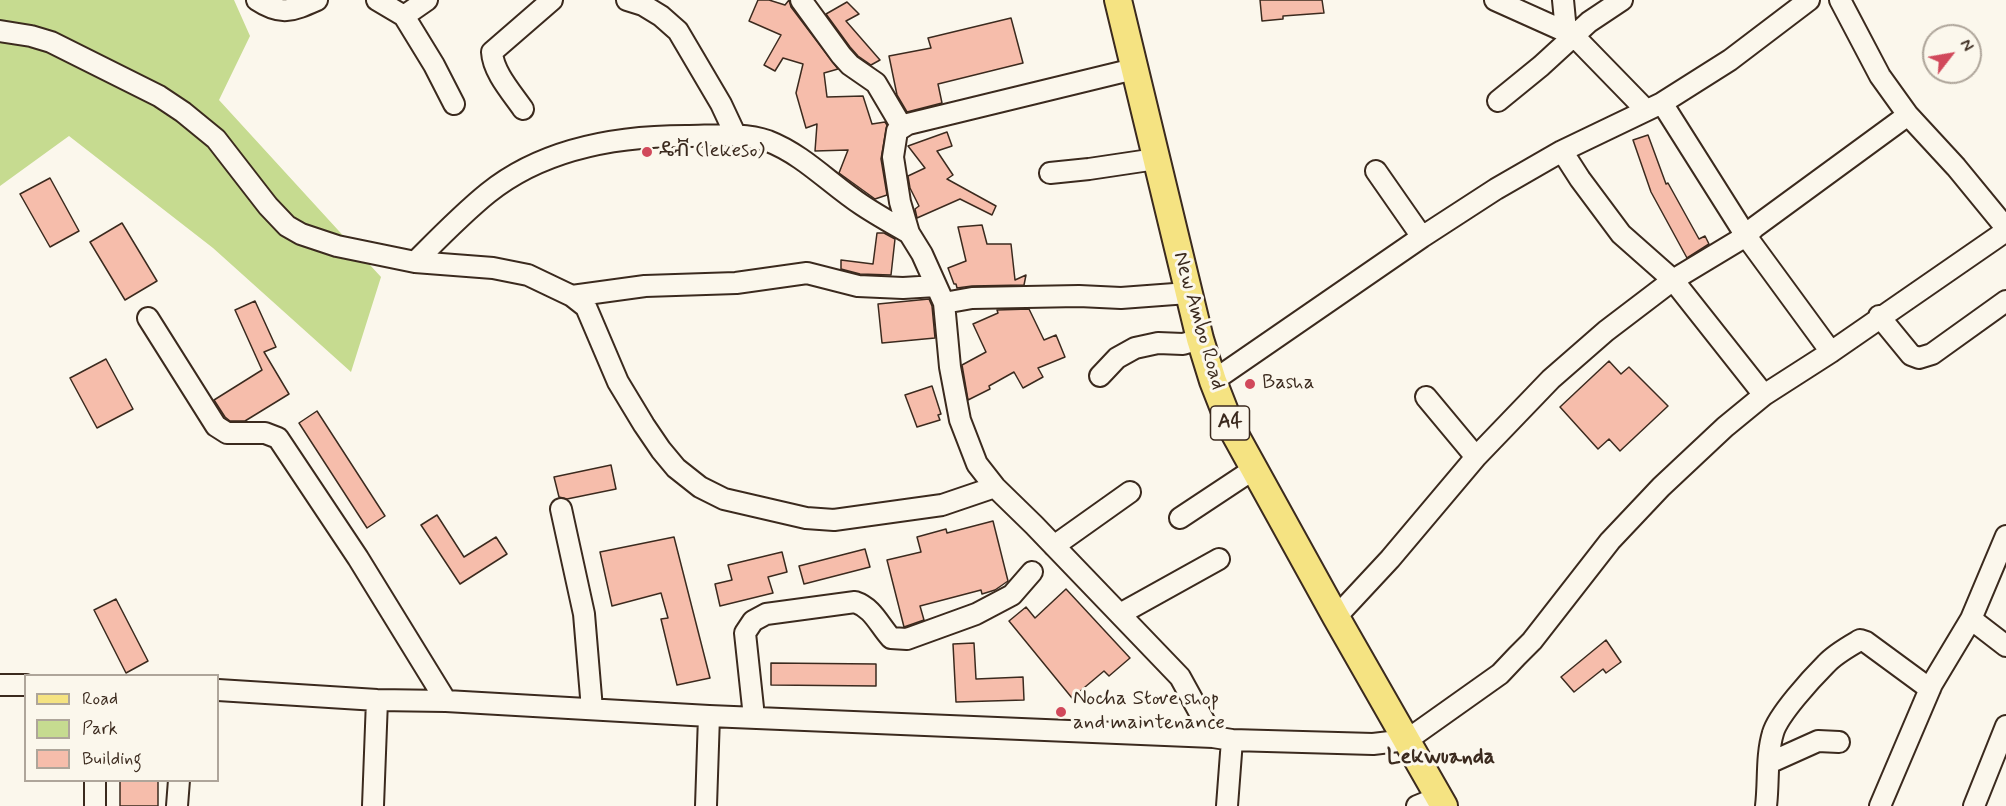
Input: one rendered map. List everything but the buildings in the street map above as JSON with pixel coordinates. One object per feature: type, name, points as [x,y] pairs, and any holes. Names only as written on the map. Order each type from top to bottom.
[{"type":"main road","name":"New Ambo Road","points":[[1118,0],[1188,293],[1213,381],[1232,427],[1254,469],[1407,740],[1433,803]]},
{"type":"street","points":[[257,0],[271,9],[294,10],[317,0]]},
{"type":"street","points":[[377,0],[404,16],[434,65],[454,104]]},
{"type":"street","points":[[404,16],[427,0]]},
{"type":"street","points":[[523,109],[492,59],[492,52],[552,0]]},
{"type":"street","points":[[627,0],[643,5],[661,16],[678,31],[721,104],[736,136]]},
{"type":"street","points":[[801,0],[850,65],[876,83],[902,127]]},
{"type":"street","points":[[1495,0],[1569,33],[1654,106],[1830,352]]},
{"type":"street","points":[[1563,0],[1569,33]]},
{"type":"street","points":[[1498,101],[1541,66],[1569,33],[1622,0]]},
{"type":"street","points":[[1213,381],[1422,237],[1496,189],[1562,151],[1654,106],[1730,60],[1809,0]]},
{"type":"street","points":[[219,690],[709,716],[1222,738],[1373,744],[1407,740],[1500,674],[1532,641],[1610,541],[1660,487],[1725,427],[1764,395],[2006,230],[1956,167],[1908,115],[1880,76],[1840,0]]},
{"type":"street","points":[[0,31],[51,42],[159,96],[183,112],[216,139],[268,206],[287,226],[301,234],[337,246],[415,262],[493,268],[528,275],[572,296],[586,308],[618,382],[661,450],[684,475],[700,487],[724,499],[806,518],[834,520],[942,505],[995,487]]},
{"type":"street","points":[[1134,69],[925,119],[902,127],[897,131],[893,157],[900,202],[909,233],[922,254],[940,295],[960,420],[977,464],[995,487],[1180,678],[1222,738],[1227,806]]},
{"type":"street","points":[[1336,617],[1390,560],[1476,457],[1551,379],[1606,331],[1673,280],[1746,236],[1755,227],[1908,115]]},
{"type":"street","points":[[415,262],[489,192],[513,176],[570,150],[602,142],[654,136],[736,136],[767,141],[802,158],[862,206],[909,233]]},
{"type":"street","points":[[1562,151],[1621,234],[1673,280],[1764,395]]},
{"type":"street","points":[[1050,173],[1156,159]]},
{"type":"street","points":[[1376,171],[1422,237]]},
{"type":"street","points":[[572,296],[645,286],[736,283],[807,273],[858,286],[903,288],[972,298],[1079,296],[1120,298],[1188,293]]},
{"type":"street","points":[[1879,316],[1911,355],[1919,358],[1932,354],[2006,302]]},
{"type":"street","points":[[148,318],[216,426],[226,433],[266,433],[278,438],[358,558],[446,701]]},
{"type":"street","points":[[1100,376],[1117,358],[1135,348],[1158,343],[1183,344],[1200,339]]},
{"type":"street","points":[[1426,397],[1476,457]]},
{"type":"street","points":[[1180,518],[1254,469]]},
{"type":"street","points":[[1054,546],[1130,492]]},
{"type":"street","points":[[561,508],[584,614],[592,710]]},
{"type":"street","points":[[1880,806],[1930,689],[1971,619],[2006,536]]},
{"type":"street","points":[[1120,614],[1218,559]]},
{"type":"street","points":[[754,717],[746,633],[753,621],[766,614],[855,602],[872,611],[891,638],[907,639],[976,614],[1012,595],[1032,572]]},
{"type":"street","points":[[1971,619],[2006,646]]},
{"type":"street","points":[[1766,806],[1769,747],[1774,729],[1788,707],[1826,663],[1860,640],[1866,642],[1930,689]]},
{"type":"street","points":[[0,685],[24,685]]},
{"type":"street","points":[[373,806],[377,700]]},
{"type":"street","points":[[706,806],[709,716]]},
{"type":"street","points":[[1974,806],[2006,726]]},
{"type":"street","points":[[1768,763],[1818,741],[1839,742]]},
{"type":"street","points":[[95,782],[95,806]]},
{"type":"street","points":[[177,806],[179,782]]},
{"type":"green space","points":[[0,0],[234,0],[250,36],[219,100],[381,277],[351,372],[213,248],[69,136],[0,186]]},
{"type":"place","name":"ዴቭ (lekeso)","points":[[647,152]]},
{"type":"place","name":"Basha","points":[[1250,384]]},
{"type":"place","name":"Nocha Stove shop and maintenance","points":[[1061,712]]},
{"type":"district","name":"Lekwuanda","points":[[1441,758]]}]
